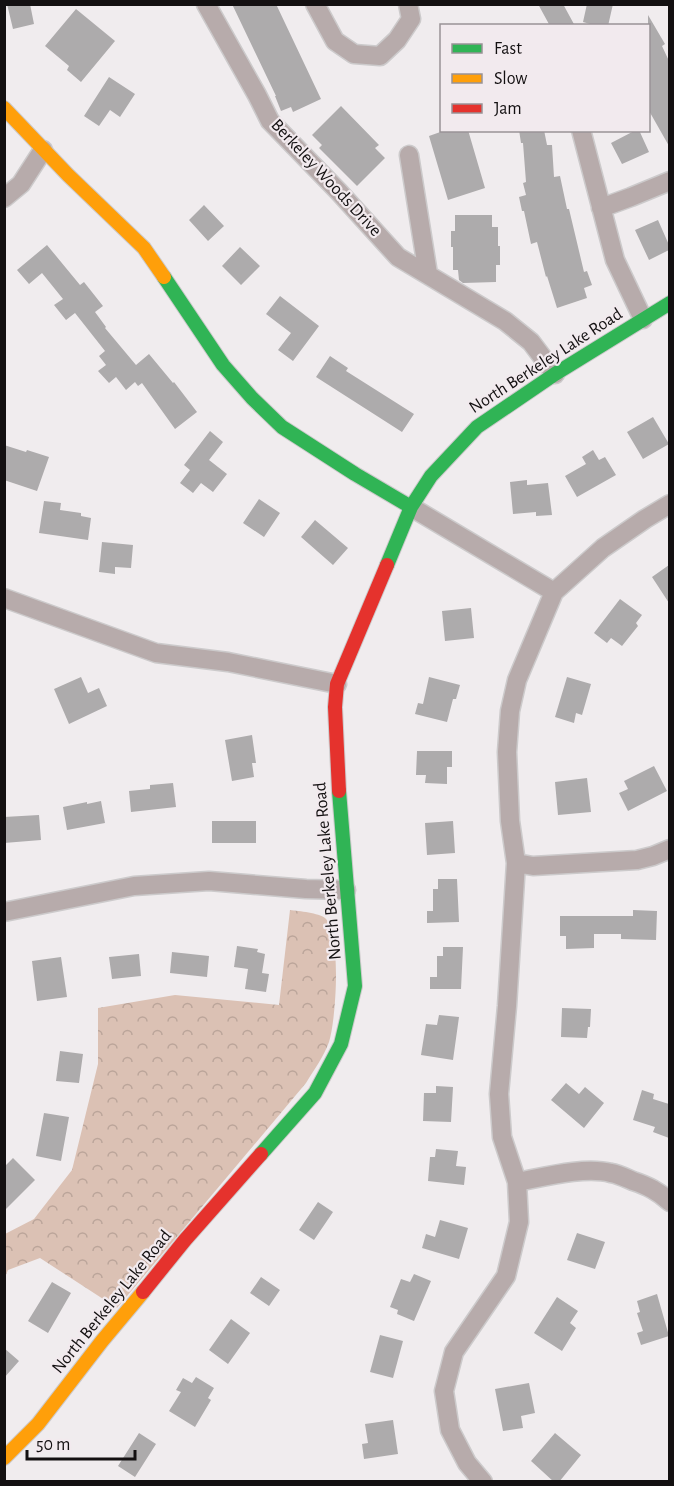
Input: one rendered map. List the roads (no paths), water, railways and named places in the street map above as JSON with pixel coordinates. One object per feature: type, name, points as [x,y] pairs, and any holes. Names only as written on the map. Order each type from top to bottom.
[{"type":"street","name":"Berkeley Woods Drive","points":[[206,4],[270,121],[398,256],[505,321],[531,342],[555,374]]},
{"type":"street","points":[[315,4],[335,41],[354,54],[380,56],[397,40],[411,19],[408,4]]},
{"type":"street","points":[[4,108],[43,150],[144,248],[223,365],[282,427],[355,474],[554,592]]},
{"type":"street","points":[[582,132],[615,260],[644,319]]},
{"type":"street","points":[[4,198],[21,184],[43,150]]},
{"type":"street","points":[[409,155],[428,274]]},
{"type":"street","points":[[601,208],[669,181]]},
{"type":"street","name":"North Berkeley Lake Road","points":[[4,1458],[38,1424],[102,1341],[185,1240],[315,1092],[341,1044],[355,986],[338,778],[335,707],[337,684],[411,507],[431,476],[477,427],[555,374],[669,303]]},
{"type":"street","points":[[483,1482],[467,1463],[450,1430],[444,1391],[454,1352],[506,1276],[519,1222],[517,1182],[502,1137],[499,1094],[516,863],[510,821],[507,763],[510,711],[517,680],[554,592],[603,548],[669,504]]},
{"type":"street","points":[[4,598],[156,653],[228,662],[337,684]]},
{"type":"street","points":[[516,863],[533,866],[637,860],[669,849]]},
{"type":"street","points":[[4,912],[134,886],[209,881],[346,890]]},
{"type":"street","points":[[517,1182],[586,1171],[610,1172],[660,1192],[669,1202]]}]
